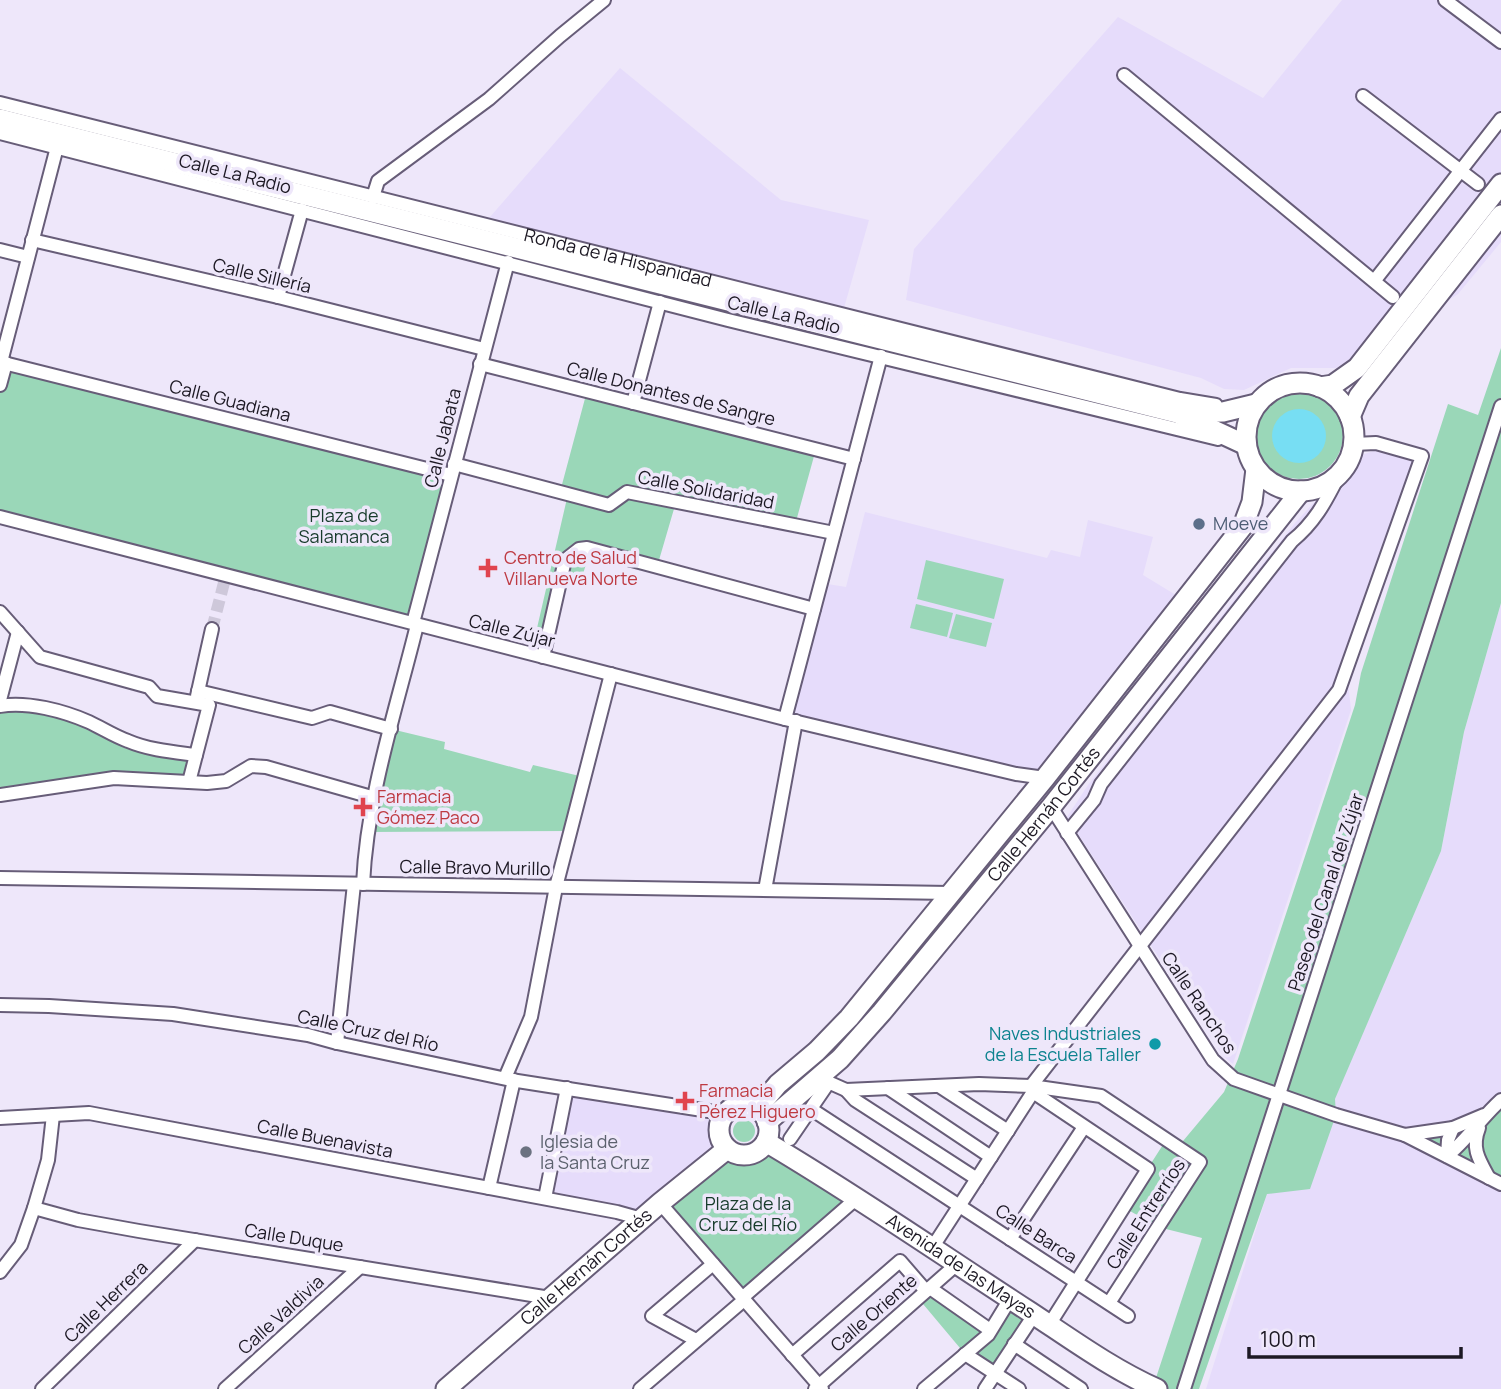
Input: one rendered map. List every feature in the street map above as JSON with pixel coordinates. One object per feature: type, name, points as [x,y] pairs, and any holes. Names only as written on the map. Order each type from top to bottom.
[{"type":"street","points":[[373,197],[378,181],[489,99],[604,0]]},
{"type":"street","points":[[1444,0],[1501,42]]},
{"type":"street","points":[[1124,75],[1393,297]]},
{"type":"street","points":[[1363,96],[1478,184]]},
{"type":"street","name":"Ronda de la Hispanidad","points":[[0,103],[1180,399],[1236,409]]},
{"type":"street","name":"Ronda de la Hispanidad","points":[[0,119],[1177,413],[1240,443]]},
{"type":"street","points":[[1375,280],[1501,119]]},
{"type":"street","name":"Calle La Radio","points":[[0,133],[660,302],[1210,438],[1240,443]]},
{"type":"street","points":[[0,385],[2,362],[57,147]]},
{"type":"street","points":[[1320,387],[1334,385],[1357,368],[1501,184]]},
{"type":"street","points":[[278,297],[302,210]]},
{"type":"street","points":[[1350,417],[1360,396],[1501,215]]},
{"type":"street","name":"Calle Sillería","points":[[32,240],[278,297],[484,349]]},
{"type":"street","points":[[0,250],[28,257]]},
{"type":"street","name":"Calle Jabata","points":[[338,1043],[358,884],[375,798],[452,469],[508,262]]},
{"type":"street","points":[[634,403],[660,302]]},
{"type":"street","points":[[765,890],[790,720],[814,609],[881,356]]},
{"type":"street","name":"Calle Guadiana","points":[[2,362],[452,469]]},
{"type":"street","name":"Calle Donantes de Sangre","points":[[480,364],[854,459]]},
{"type":"street","points":[[1303,383],[1320,387],[1335,396],[1346,409],[1353,426],[1354,444],[1348,462],[1338,477],[1325,486],[1310,491],[1286,490],[1269,482],[1256,469],[1240,443],[1249,416],[1256,404],[1269,392],[1285,385],[1303,383]]},
{"type":"street","name":"Ronda de la Hispanidad","points":[[1177,413],[1223,412],[1256,404]]},
{"type":"street","name":"Paseo del Canal del Zújar","points":[[1184,1389],[1501,406]]},
{"type":"street","points":[[932,1248],[1032,1089],[1339,690],[1422,456],[1376,443],[1354,444]]},
{"type":"street","name":"Calle Solidaridad","points":[[452,469],[609,505],[627,492],[834,533]]},
{"type":"street","name":"Calle Hernán Cortés","points":[[769,1113],[778,1084],[843,1025],[1045,778],[1242,526],[1252,502],[1256,469]]},
{"type":"street","name":"Calle Hernán Cortés","points":[[1067,833],[1094,800],[1101,784],[1275,562],[1314,520],[1325,505],[1338,477]]},
{"type":"street","name":"Calle Hernán Cortés","points":[[769,1113],[824,1080],[1051,807],[1301,491]]},
{"type":"street","name":"Calle Zújar","points":[[0,517],[790,720],[1016,774],[1045,778]]},
{"type":"street","points":[[543,657],[565,560],[579,549],[591,549],[814,609]]},
{"type":"street","points":[[0,612],[40,657],[149,687],[156,696],[196,697],[312,718],[330,712],[391,729]]},
{"type":"street","points":[[196,697],[212,629]]},
{"type":"street","points":[[0,700],[18,632]]},
{"type":"street","points":[[489,1188],[510,1079],[531,1017],[556,887],[611,674]]},
{"type":"street","points":[[189,782],[209,705],[196,697]]},
{"type":"street","points":[[0,706],[10,704],[47,709],[87,721],[129,742],[163,751],[196,755]]},
{"type":"street","points":[[0,795],[114,778],[226,781],[251,766],[267,767],[375,798]]},
{"type":"street","points":[[1016,774],[1026,785],[1030,796]]},
{"type":"street","name":"Calle Ranchos","points":[[1051,807],[1213,1060],[1234,1079],[1405,1135],[1501,1184]]},
{"type":"street","name":"Calle Bravo Murillo","points":[[0,878],[950,893]]},
{"type":"street","name":"Calle Cruz del Río","points":[[0,1006],[49,1006],[173,1014],[308,1035],[510,1079],[725,1115]]},
{"type":"street","points":[[790,1139],[811,1109],[824,1080],[846,1090],[855,1100],[977,1179]]},
{"type":"street","points":[[846,1090],[979,1084],[1032,1089]]},
{"type":"street","points":[[939,1086],[1008,1131]]},
{"type":"street","points":[[545,1198],[567,1088]]},
{"type":"street","points":[[887,1088],[991,1157]]},
{"type":"street","name":"Calle Entrerríos","points":[[985,1389],[1014,1344],[1042,1320],[1077,1282],[1147,1169],[1032,1089]]},
{"type":"street","name":"Calle Entrerríos","points":[[1032,1089],[1101,1096],[1200,1162],[1109,1303]]},
{"type":"street","points":[[1447,1156],[1461,1145],[1484,1115],[1501,1100]]},
{"type":"street","points":[[769,1113],[766,1142],[758,1151],[751,1155],[742,1155],[727,1149],[720,1135],[720,1126],[725,1115],[741,1106],[769,1113],[790,1139],[803,1164]]},
{"type":"street","name":"Calle Barca","points":[[811,1109],[1128,1316]]},
{"type":"street","name":"Calle Buenavista","points":[[0,1118],[89,1113],[545,1198],[642,1219]]},
{"type":"street","points":[[0,1272],[21,1245],[34,1208],[48,1160],[53,1115]]},
{"type":"street","points":[[1405,1135],[1453,1128],[1484,1115]]},
{"type":"street","points":[[1484,1115],[1474,1141],[1477,1157],[1489,1178]]},
{"type":"street","points":[[1010,1238],[1084,1127]]},
{"type":"street","points":[[1447,1156],[1448,1140],[1453,1128]]},
{"type":"street","name":"Avenida de las Mayas","points":[[766,1142],[857,1198],[1143,1386]]},
{"type":"street","name":"Calle Hernán Cortés","points":[[446,1389],[660,1203],[727,1149]]},
{"type":"street","points":[[640,1389],[857,1198]]},
{"type":"street","points":[[660,1203],[819,1388]]},
{"type":"street","name":"Calle Duque","points":[[34,1208],[78,1220],[550,1298]]},
{"type":"street","name":"Calle Herrera","points":[[42,1389],[195,1240]]},
{"type":"street","points":[[792,1355],[900,1261],[928,1290],[990,1331]]},
{"type":"street","points":[[696,1340],[652,1316],[713,1264]]},
{"type":"street","name":"Calle Oriente","points":[[819,1388],[957,1264]]},
{"type":"street","name":"Calle Valdivia","points":[[225,1389],[360,1267]]},
{"type":"street","points":[[924,1389],[990,1331],[1010,1299]]},
{"type":"street","points":[[1014,1344],[1081,1389]]},
{"type":"street","points":[[965,1354],[1019,1389]]},
{"type":"shaded area","points":[[1342,0],[1501,0],[1501,242],[1458,294],[1369,352],[1336,368],[1291,368],[1244,390],[1224,389],[1201,378],[906,300],[914,249],[1118,17],[1263,98]]},
{"type":"shaded area","points":[[620,68],[781,200],[869,220],[842,315],[483,225]]},
{"type":"shaded area","points":[[1376,450],[1422,464],[1348,683],[1351,710],[1233,1064],[1223,1056],[1067,817],[1088,785],[1295,523],[1356,457]]},
{"type":"shaded area","points":[[865,512],[1047,558],[1051,550],[1080,557],[1088,520],[1153,537],[1143,575],[1184,600],[1045,778],[785,719],[821,583],[846,587]]},
{"type":"shaded area","points":[[1501,603],[1501,1389],[1206,1389],[1267,1194],[1335,1098],[1441,851],[1464,732]]},
{"type":"shaded area","points":[[567,1088],[722,1119],[722,1142],[642,1219],[545,1198]]},
{"type":"green space","points":[[1501,348],[1501,603],[1464,732],[1441,851],[1335,1099],[1336,1115],[1310,1189],[1267,1194],[1199,1389],[1134,1389],[1139,1381],[1153,1387],[1202,1238],[1158,1227],[1123,1207],[1166,1140],[1178,1147],[1224,1092],[1238,1059],[1355,705],[1361,673],[1448,404],[1478,415]]},
{"type":"green space","name":"Plaza de Salamanca","points":[[6,363],[451,475],[413,623],[0,517],[0,385]]},
{"type":"green space","points":[[587,391],[816,449],[795,525],[676,502],[657,567],[591,549],[580,583],[561,579],[543,657],[531,654],[568,494],[560,492]]},
{"type":"green space","points":[[1299,391],[1324,398],[1336,410],[1343,435],[1336,460],[1324,472],[1299,479],[1274,472],[1262,460],[1255,435],[1262,410],[1274,398]]},
{"type":"green space","points":[[926,560],[1004,579],[994,619],[917,599]]},
{"type":"green space","points":[[916,604],[953,613],[947,637],[910,628]]},
{"type":"green space","points":[[956,614],[992,623],[986,647],[949,638]]},
{"type":"green space","points":[[0,706],[47,709],[129,742],[196,755],[189,782],[114,778],[0,795]]},
{"type":"green space","points":[[391,729],[445,742],[444,749],[530,772],[533,765],[584,777],[570,831],[368,832]]},
{"type":"green space","points":[[1501,1100],[1501,1184],[1405,1135],[1453,1128]]},
{"type":"green space","points":[[744,1120],[752,1123],[755,1131],[752,1139],[744,1142],[736,1139],[733,1131],[736,1123]]},
{"type":"green space","name":"Plaza de la Cruz del Río","points":[[764,1146],[857,1198],[742,1298],[660,1203],[734,1153],[751,1155]]},
{"type":"green space","points":[[930,1288],[990,1330],[1010,1299],[1034,1315],[995,1374],[965,1354],[918,1298]]},
{"type":"water","points":[[1299,409],[1318,417],[1326,436],[1318,455],[1299,463],[1280,455],[1272,436],[1280,417]]},
{"type":"tunnel","points":[[212,629],[226,575]]},
{"type":"place","name":"Moeve","points":[[1199,524]]},
{"type":"place","name":"Centro de Salud Villanueva Norte","points":[[488,568]]},
{"type":"place","name":"Farmacia Gómez Paco","points":[[363,807]]},
{"type":"place","name":"Naves Industriales de la Escuela Taller","points":[[1155,1044]]},
{"type":"place","name":"Farmacia Pérez Higuero","points":[[685,1101]]},
{"type":"place","name":"Iglesia de la Santa Cruz","points":[[526,1152]]}]
